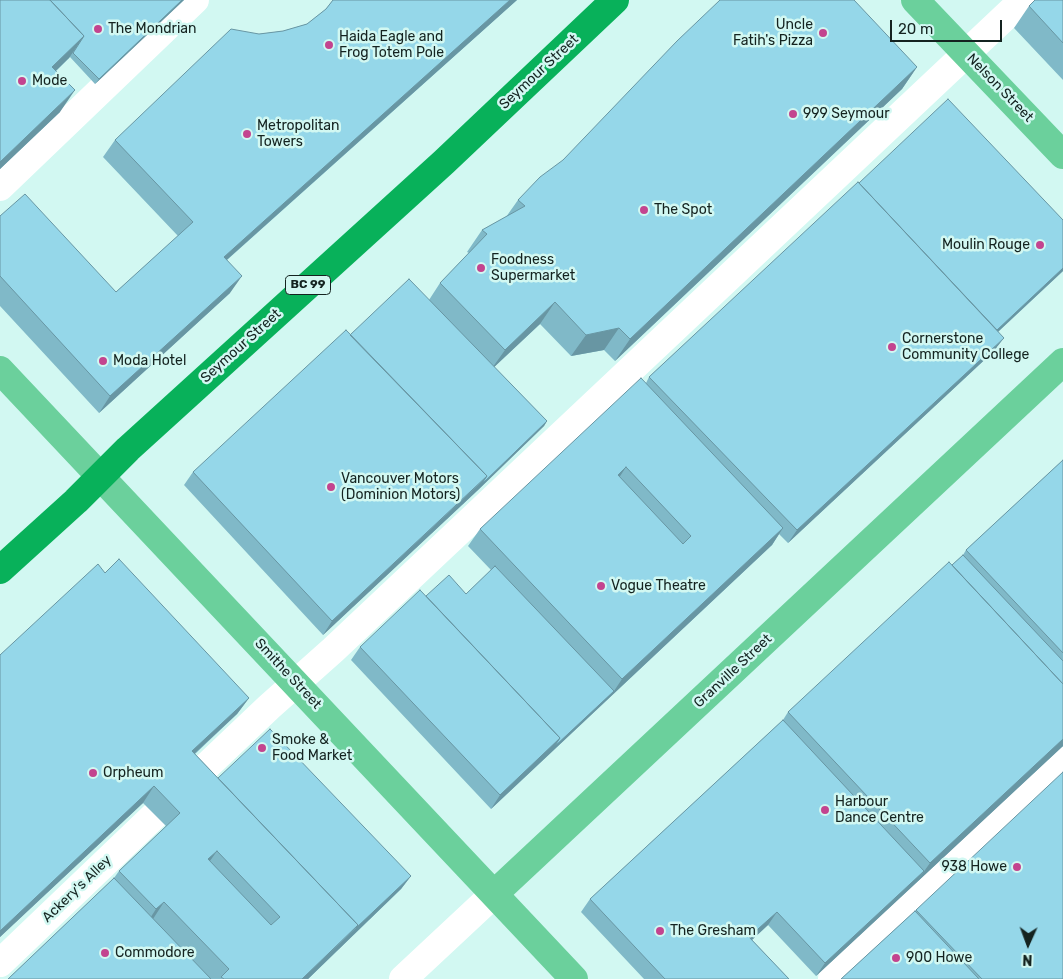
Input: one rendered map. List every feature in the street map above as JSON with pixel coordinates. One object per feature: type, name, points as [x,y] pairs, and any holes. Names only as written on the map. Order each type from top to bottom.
[{"type":"highway","name":"Seymour Street","points":[[0,570],[101,475],[444,162],[615,0]]},
{"type":"main road","name":"Nelson Street","points":[[916,0],[1063,155]]},
{"type":"main road","name":"Granville Street","points":[[494,894],[1063,362]]},
{"type":"main road","name":"Smithe Street","points":[[0,370],[574,979]]},
{"type":"street","points":[[0,187],[195,0]]},
{"type":"street","points":[[192,780],[333,650],[1023,0]]},
{"type":"street","points":[[832,979],[1063,761]]},
{"type":"street","name":"Ackery's Alley","points":[[0,963],[155,815]]},
{"type":"street","name":"Granville Street","points":[[403,979],[494,894]]},
{"type":"building","name":"Mode","points":[[0,0],[50,0],[84,36],[52,67],[75,90],[0,162]]},
{"type":"building","name":"The Mondrian","points":[[50,0],[182,0],[99,79],[73,53],[84,36]]},
{"type":"building","name":"Metropolitan Towers","points":[[333,0],[510,0],[224,257],[242,276],[110,396],[0,276],[0,216],[25,194],[116,292],[193,222],[115,140],[231,29],[259,34],[283,31],[307,24],[326,9]]},
{"type":"building","name":"The Spot","points":[[720,0],[854,0],[917,67],[630,339],[619,328],[586,335],[555,302],[505,350],[440,283],[487,234],[482,230],[525,206],[518,200],[540,177],[563,160],[677,41]]},
{"type":"building","points":[[1035,0],[1063,0],[1063,43],[1029,6]]},
{"type":"building","points":[[948,99],[1063,220],[1063,268],[997,330],[859,183]]},
{"type":"building","points":[[858,182],[1004,338],[797,530],[649,377]]},
{"type":"building","points":[[409,279],[547,421],[481,485],[487,476],[350,335]]},
{"type":"building","name":"Vancouver Motors (Dominion Motors)","points":[[346,330],[487,476],[332,621],[193,472]]},
{"type":"building","points":[[641,378],[783,528],[622,679],[480,529]],"holes":[[[626,467],[691,536],[683,544],[618,475]]]},
{"type":"building","points":[[1063,460],[1063,653],[966,550]]},
{"type":"building","points":[[963,555],[1063,661],[1063,684],[952,565]]},
{"type":"building","name":"Orpheum","points":[[119,559],[249,698],[192,751],[358,925],[302,979],[224,979],[221,977],[229,969],[164,902],[156,909],[119,871],[180,813],[154,786],[0,931],[0,655],[98,564],[105,573]],"holes":[[[217,851],[280,917],[271,925],[208,859]]]},
{"type":"building","points":[[949,562],[1063,684],[1063,739],[930,863],[788,712]]},
{"type":"building","points":[[495,566],[614,691],[554,747],[560,738],[426,596],[449,575],[466,594]]},
{"type":"building","points":[[420,590],[560,738],[500,795],[360,647]]},
{"type":"building","points":[[783,720],[924,871],[825,963],[777,912],[749,937],[789,979],[665,979],[590,899]]},
{"type":"building","points":[[270,729],[411,876],[356,928],[358,925],[218,778]]},
{"type":"building","name":"938 Howe","points":[[1063,772],[1063,979],[982,979],[916,910]]},
{"type":"building","name":"Commodore","points":[[114,878],[211,979],[8,979]]},
{"type":"building","points":[[915,911],[979,979],[841,979]]},
{"type":"place","name":"The Mondrian","points":[[98,29]]},
{"type":"place","name":"Uncle Fatih's Pizza","points":[[823,33]]},
{"type":"place","name":"Haida Eagle and Frog Totem Pole","points":[[329,45]]},
{"type":"place","name":"Mode","points":[[22,81]]},
{"type":"place","name":"999 Seymour","points":[[793,114]]},
{"type":"place","name":"Metropolitan Towers","points":[[247,134]]},
{"type":"place","name":"The Spot","points":[[644,210]]},
{"type":"place","name":"Moulin Rouge","points":[[1040,245]]},
{"type":"place","name":"Foodness Supermarket","points":[[481,268]]},
{"type":"place","name":"Cornerstone Community College","points":[[892,347]]},
{"type":"place","name":"Moda Hotel","points":[[103,361]]},
{"type":"place","name":"Vancouver Motors (Dominion Motors)","points":[[331,487]]},
{"type":"place","name":"Vogue Theatre","points":[[601,586]]},
{"type":"place","name":"Smoke & Food Market","points":[[262,748]]},
{"type":"place","name":"Orpheum","points":[[93,773]]},
{"type":"place","name":"Harbour Dance Centre","points":[[825,810]]},
{"type":"place","name":"938 Howe","points":[[1017,867]]},
{"type":"place","name":"The Gresham","points":[[660,931]]},
{"type":"place","name":"Commodore","points":[[105,953]]},
{"type":"place","name":"900 Howe","points":[[896,958]]}]
